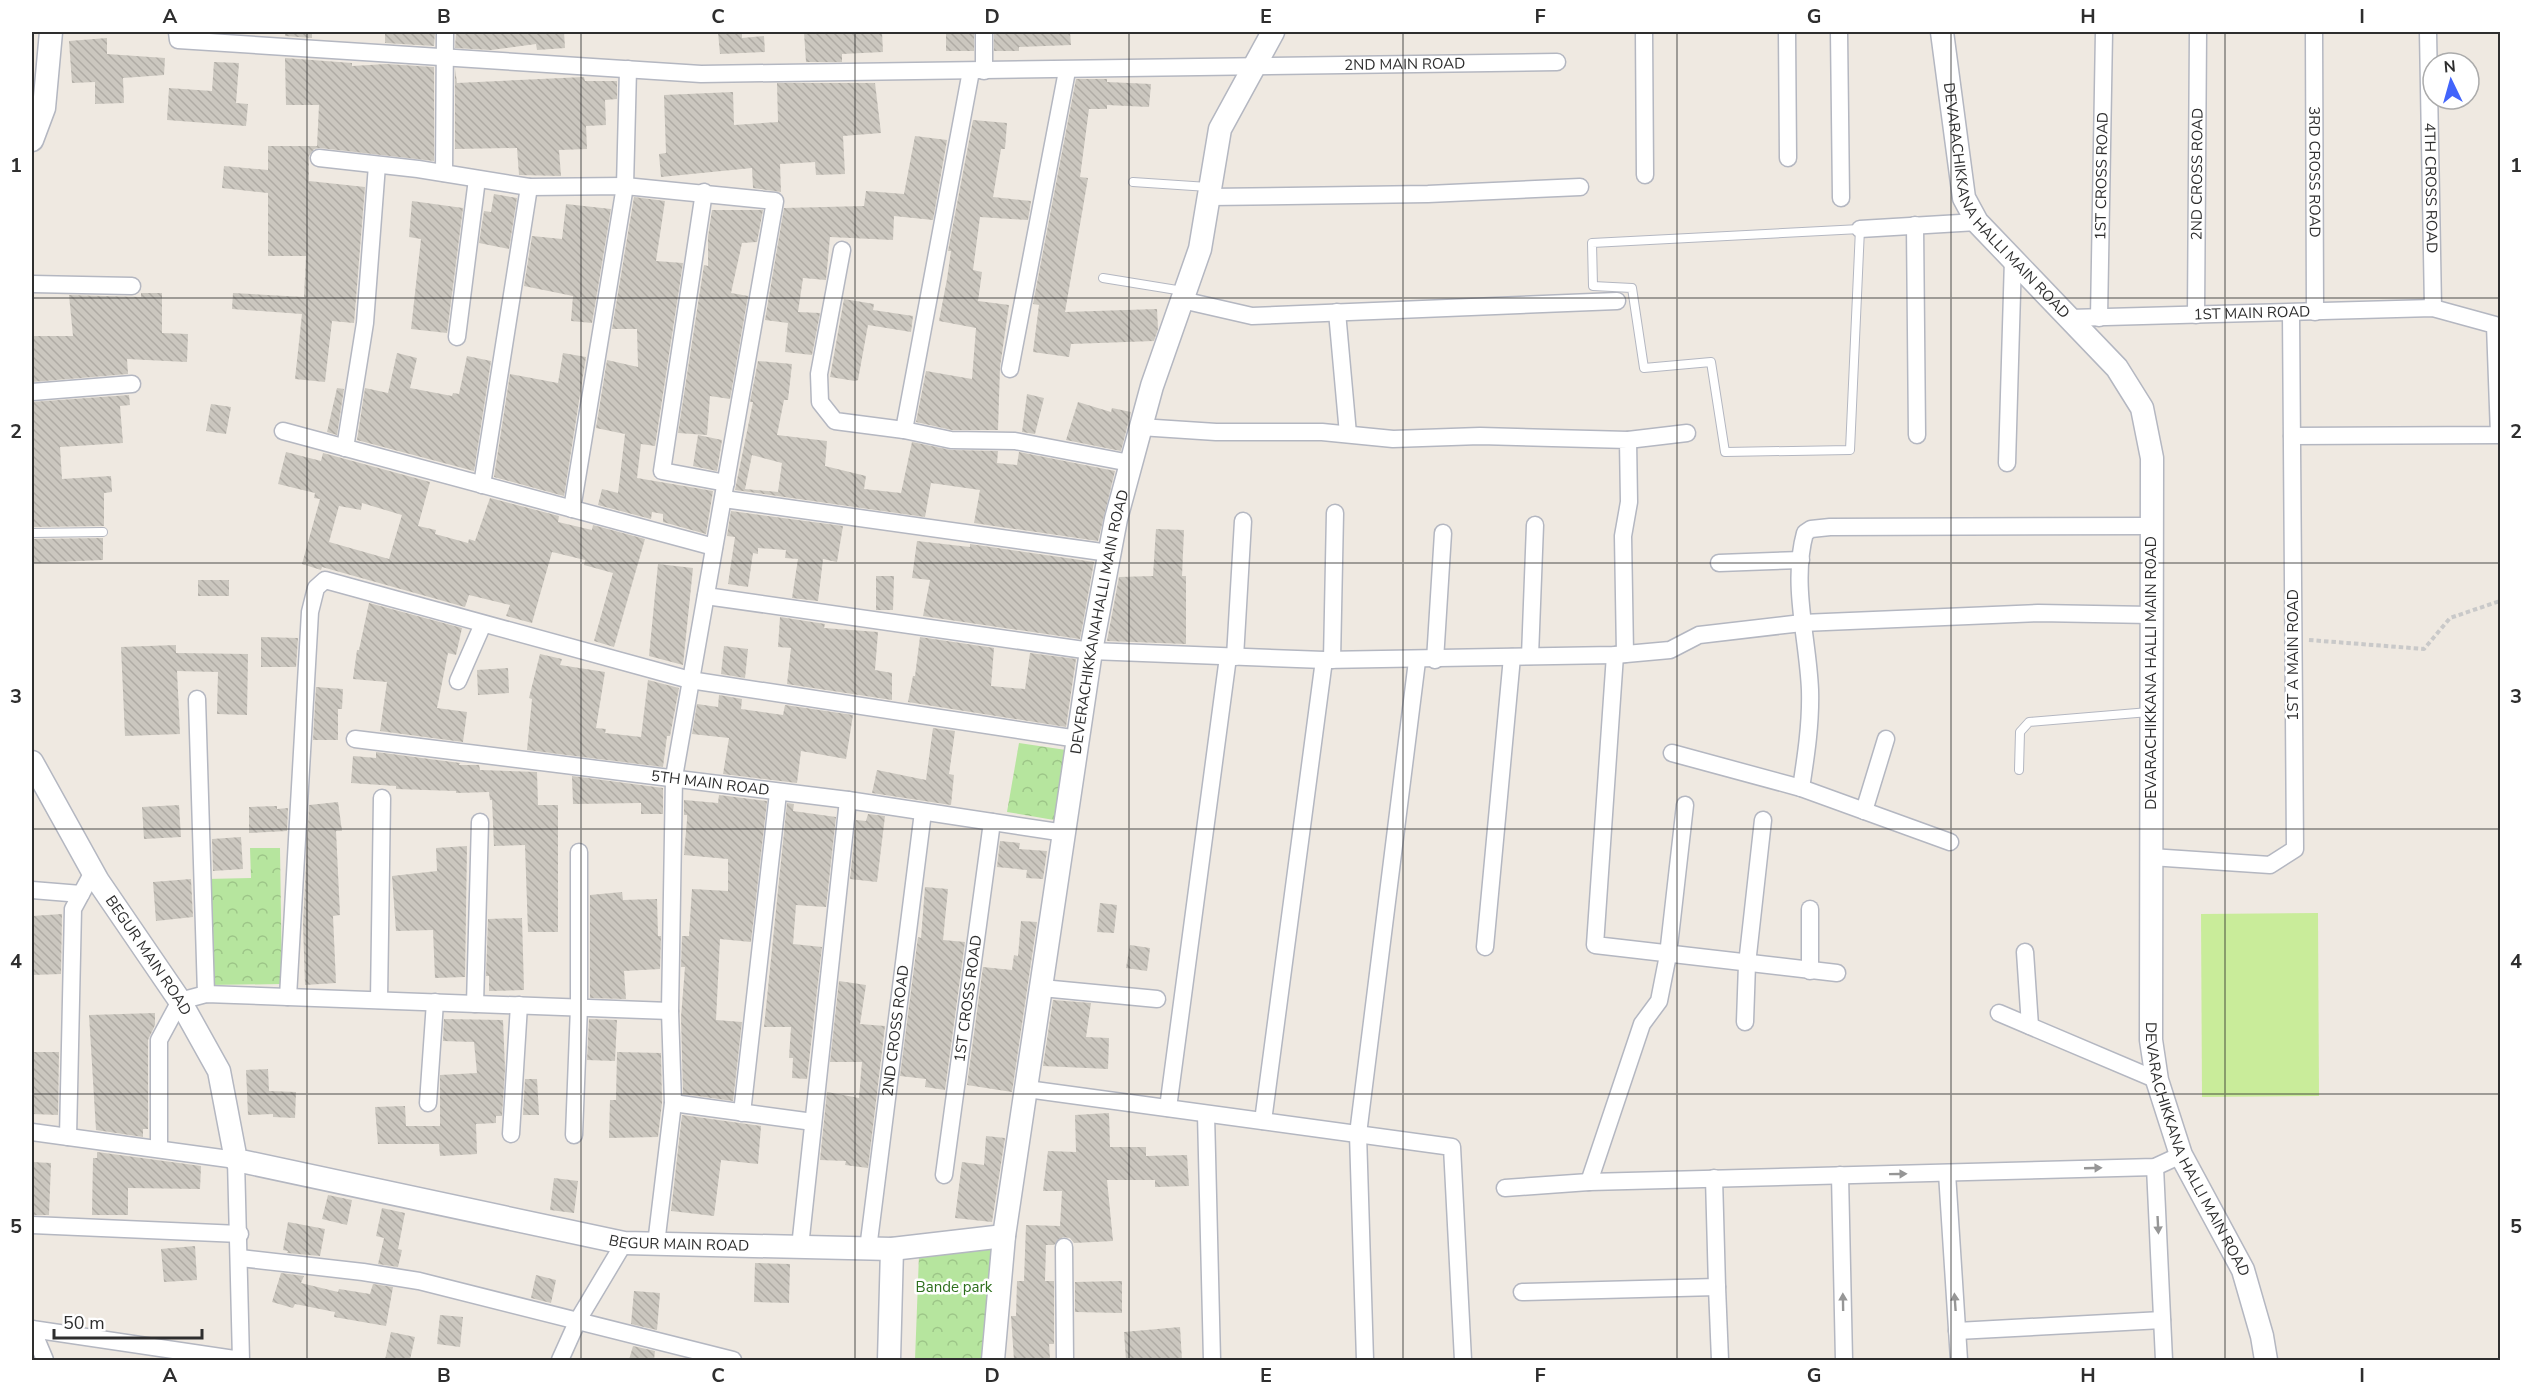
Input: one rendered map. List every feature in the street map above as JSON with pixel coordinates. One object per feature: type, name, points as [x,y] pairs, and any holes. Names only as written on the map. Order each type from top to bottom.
[{"type":"street","points":[[32,140],[44,108],[40,62],[51,32]]},
{"type":"street","name":"2ND MAIN ROAD","points":[[177,32],[178,40],[701,74],[1067,71],[1557,62]]},
{"type":"street","points":[[444,173],[445,32]]},
{"type":"street","points":[[904,430],[978,71],[984,32]]},
{"type":"street","name":"DEVERACHIKKANAHALLI MAIN ROAD","points":[[1004,1236],[1091,651],[1109,553],[1140,427],[1200,249],[1220,129],[1273,32]]},
{"type":"street","points":[[1644,32],[1645,175]]},
{"type":"street","points":[[1787,32],[1788,158]]},
{"type":"street","points":[[1839,32],[1841,198]]},
{"type":"street","name":"DEVARACHIKKANA HALLI MAIN ROAD","points":[[1942,32],[1964,198],[1977,222],[2117,368],[2142,408],[2151,458],[2149,994],[2151,1040],[2157,1080],[2181,1155],[2243,1270],[2262,1336],[2266,1360]]},
{"type":"street","name":"1ST CROSS ROAD","points":[[2099,318],[2104,32]]},
{"type":"street","name":"2ND CROSS ROAD","points":[[2196,315],[2198,32]]},
{"type":"street","name":"3RD CROSS ROAD","points":[[2314,32],[2315,312]]},
{"type":"street","name":"4TH CROSS ROAD","points":[[2428,32],[2433,308]]},
{"type":"street","points":[[572,509],[625,186],[628,69]]},
{"type":"street","points":[[1010,369],[1067,71]]},
{"type":"street","points":[[319,158],[444,173],[529,187],[625,186],[705,192],[775,201],[674,777],[670,1011],[673,1103],[656,1244]]},
{"type":"street","points":[[345,448],[365,323],[378,165]]},
{"type":"street","points":[[457,337],[477,179]]},
{"type":"street","points":[[482,485],[529,187]]},
{"type":"street","points":[[1209,192],[1428,194],[1580,187]]},
{"type":"street","points":[[705,192],[662,471],[725,491],[1109,553]]},
{"type":"street","points":[[1860,229],[1977,222]]},
{"type":"street","points":[[1915,225],[1917,435]]},
{"type":"street","points":[[842,250],[819,374],[820,402],[835,421],[904,430],[951,440],[1015,441],[1130,463]]},
{"type":"street","points":[[2007,463],[2013,259]]},
{"type":"street","points":[[32,284],[132,286]]},
{"type":"street","points":[[1183,295],[1252,316],[1617,301]]},
{"type":"street","name":"1ST MAIN ROAD","points":[[2070,318],[2433,308],[2495,325],[2499,435],[2292,436]]},
{"type":"street","points":[[1337,312],[1348,434]]},
{"type":"street","name":"1ST A MAIN ROAD","points":[[2151,857],[2270,865],[2295,849],[2290,312]]},
{"type":"street","points":[[32,392],[132,384]]},
{"type":"street","points":[[1140,427],[1216,432],[1348,434],[1393,439],[1480,436],[1628,440],[1687,433]]},
{"type":"street","points":[[283,431],[714,548]]},
{"type":"street","points":[[1628,440],[1629,501],[1623,536],[1620,655],[1595,945],[1837,974]]},
{"type":"street","points":[[1263,1121],[1328,660],[1335,513]]},
{"type":"street","points":[[1168,1108],[1231,657],[1243,521]]},
{"type":"street","points":[[1530,656],[1535,525]]},
{"type":"street","points":[[1801,788],[1807,753],[1810,690],[1802,622],[1801,560],[1804,533],[1811,529],[2013,525],[2151,526]]},
{"type":"street","points":[[1435,660],[1443,533]]},
{"type":"street","points":[[1719,563],[1801,560]]},
{"type":"street","points":[[288,997],[310,612],[316,588],[325,580],[333,580],[483,624],[690,680],[1078,740]]},
{"type":"street","points":[[706,596],[1091,651],[1328,660],[1417,661],[1620,655],[1670,650],[1699,634],[1802,622],[2038,613],[2151,615]]},
{"type":"street","points":[[458,681],[483,624]]},
{"type":"street","points":[[1485,947],[1512,657]]},
{"type":"street","points":[[1365,1360],[1358,1134],[1417,661]]},
{"type":"street","points":[[197,699],[206,994]]},
{"type":"street","name":"5TH MAIN ROAD","points":[[355,739],[848,800],[1065,833]]},
{"type":"street","points":[[1864,812],[1886,739]]},
{"type":"street","points":[[1672,753],[1801,788],[1950,842]]},
{"type":"street","name":"BEGUR MAIN ROAD","points":[[32,762],[93,872],[180,1001],[219,1071],[236,1160],[240,1234],[241,1360],[32,1329]]},
{"type":"street","points":[[742,1113],[778,793]]},
{"type":"street","points":[[379,1000],[382,798]]},
{"type":"street","points":[[800,1247],[848,800]]},
{"type":"street","points":[[1589,1182],[1642,1024],[1659,1001],[1668,955],[1685,805]]},
{"type":"street","name":"2ND CROSS ROAD","points":[[868,1249],[923,812]]},
{"type":"street","points":[[1745,1022],[1747,964],[1763,820]]},
{"type":"street","points":[[475,1004],[480,822]]},
{"type":"street","name":"1ST CROSS ROAD","points":[[944,1175],[992,822]]},
{"type":"street","points":[[574,1135],[579,1007],[579,852]]},
{"type":"street","points":[[68,1137],[73,909],[93,872]]},
{"type":"street","points":[[32,890],[81,894]]},
{"type":"street","points":[[1809,909],[1810,970]]},
{"type":"street","points":[[2025,952],[2030,1026]]},
{"type":"street","points":[[1042,988],[1157,999]]},
{"type":"street","points":[[159,1149],[159,1040],[180,1001],[206,994],[670,1011]]},
{"type":"street","points":[[428,1103],[435,1002]]},
{"type":"street","points":[[511,1134],[519,1005]]},
{"type":"street","points":[[1999,1013],[2157,1080]]},
{"type":"street","points":[[1027,1089],[1452,1147],[1463,1360]]},
{"type":"street","points":[[673,1103],[813,1122]]},
{"type":"street","points":[[1206,1113],[1212,1360]]},
{"type":"street","points":[[32,1132],[236,1160]]},
{"type":"street","points":[[1505,1188],[1589,1182],[2155,1167],[2181,1155]]},
{"type":"street","name":"BEGUR MAIN ROAD","points":[[236,1160],[624,1243],[892,1249],[1004,1236]]},
{"type":"street","points":[[2155,1167],[2164,1360]]},
{"type":"street","points":[[1947,1173],[1959,1360]]},
{"type":"street","points":[[1840,1175],[1844,1360]]},
{"type":"street","points":[[1714,1178],[1720,1360]]},
{"type":"street","points":[[32,1225],[240,1234]]},
{"type":"street","points":[[993,1360],[1004,1236]]},
{"type":"street","points":[[560,1360],[578,1320],[624,1243]]},
{"type":"street","points":[[1064,1247],[1065,1360]]},
{"type":"street","points":[[889,1360],[892,1249]]},
{"type":"street","points":[[240,1258],[419,1281],[733,1360]]},
{"type":"street","points":[[1522,1292],[1717,1287]]},
{"type":"street","points":[[1957,1331],[2162,1320]]},
{"type":"street","points":[[32,1329],[45,1360]]},
{"type":"lane","points":[[1134,182],[1209,192]]},
{"type":"lane","points":[[1860,229],[1850,450],[1725,452],[1711,362],[1644,368],[1632,288],[1593,286],[1592,243],[1860,229]]},
{"type":"lane","points":[[1104,278],[1183,295]]},
{"type":"lane","points":[[32,533],[103,532]]},
{"type":"lane","points":[[2019,770],[2020,732],[2029,722],[2036,719],[2151,712]]},
{"type":"path","points":[[2293,639],[2424,649],[2450,618],[2500,601]]},
{"type":"green space","points":[[1019,743],[1066,750],[1054,820],[1007,812]]},
{"type":"green space","points":[[250,848],[280,848],[282,984],[208,985],[206,879],[251,878]]},
{"type":"green space","points":[[2318,913],[2319,1096],[2202,1097],[2201,914]]},
{"type":"green space","name":"Bande park","points":[[995,1247],[982,1360],[915,1360],[919,1255]]},
{"type":"building","points":[[285,32],[312,32],[312,38],[285,36]]},
{"type":"building","points":[[385,32],[435,32],[434,46],[385,43]]},
{"type":"building","points":[[456,32],[564,32],[565,48],[537,50],[536,44],[491,50],[455,48]]},
{"type":"building","points":[[718,32],[742,32],[742,38],[764,36],[765,52],[720,54]]},
{"type":"building","points":[[804,32],[882,32],[883,52],[842,54],[842,62],[806,62]]},
{"type":"building","points":[[946,32],[974,32],[974,51],[946,51]]},
{"type":"building","points":[[994,32],[1070,32],[1071,45],[1019,47],[1019,51],[994,51]]},
{"type":"building","points":[[107,38],[107,54],[165,58],[164,75],[123,78],[124,103],[95,104],[95,82],[72,83],[69,41]]},
{"type":"building","points":[[285,58],[352,63],[352,66],[386,64],[434,67],[434,161],[320,148],[314,149],[309,156],[309,181],[365,187],[354,323],[332,321],[325,382],[295,379],[302,314],[232,309],[233,293],[304,297],[306,256],[268,256],[268,193],[222,188],[224,166],[268,170],[268,146],[317,146],[319,105],[286,105]]},
{"type":"building","points":[[214,62],[239,63],[236,103],[248,104],[246,126],[167,120],[169,88],[212,91]]},
{"type":"building","points":[[455,69],[457,83],[584,77],[585,81],[617,81],[617,99],[605,100],[606,125],[586,126],[587,149],[559,150],[561,176],[519,175],[517,148],[455,149]]},
{"type":"building","points":[[1076,79],[1107,79],[1107,82],[1151,84],[1149,107],[1107,105],[1107,109],[1089,109],[1080,177],[1088,178],[1065,312],[1157,309],[1158,329],[1154,341],[1071,344],[1069,357],[1033,352],[1039,305],[1033,304]]},
{"type":"building","points":[[777,83],[875,83],[881,133],[843,136],[845,174],[816,175],[815,162],[780,164],[781,192],[753,188],[752,168],[661,177],[659,154],[666,153],[664,95],[733,92],[734,125],[778,122]]},
{"type":"building","points":[[973,120],[1007,123],[1005,149],[1001,149],[993,197],[1031,201],[1028,220],[980,217],[973,270],[982,272],[978,301],[1009,305],[1000,367],[998,430],[952,430],[916,422],[926,371],[972,379],[976,328],[939,321],[951,251],[948,251]]},
{"type":"building","points":[[915,136],[947,140],[933,220],[894,216],[893,240],[830,237],[826,280],[803,278],[798,312],[820,313],[812,355],[785,352],[788,323],[765,320],[784,208],[864,206],[866,191],[904,194]]},
{"type":"building","points":[[494,194],[517,198],[509,249],[479,243],[484,211],[491,212]]},
{"type":"building","points":[[634,197],[665,201],[656,261],[683,263],[655,446],[641,444],[637,478],[713,491],[706,534],[663,522],[663,514],[652,512],[651,519],[598,505],[602,489],[618,493],[625,434],[596,428],[607,360],[638,367],[637,329],[612,329]]},
{"type":"building","points":[[412,201],[463,208],[447,333],[411,329],[421,239],[409,237]]},
{"type":"building","points":[[566,204],[611,209],[592,323],[571,321],[573,296],[524,286],[532,236],[562,239]]},
{"type":"building","points":[[712,210],[763,210],[757,242],[742,243],[731,293],[748,296],[730,399],[710,396],[707,435],[678,433],[704,265],[708,266],[708,237]]},
{"type":"building","points":[[141,293],[162,293],[162,333],[188,334],[187,362],[127,359],[128,374],[32,382],[32,336],[73,336],[69,295],[141,297]]},
{"type":"building","points":[[844,299],[874,304],[873,310],[913,316],[911,332],[868,325],[858,380],[855,381],[830,377]]},
{"type":"building","points":[[397,353],[417,358],[410,388],[452,396],[453,393],[459,394],[467,356],[491,361],[474,471],[357,440],[365,388],[388,393]]},
{"type":"building","points":[[563,353],[586,357],[564,496],[494,477],[510,374],[558,383]]},
{"type":"building","points":[[758,361],[792,364],[788,400],[784,400],[777,435],[827,441],[825,466],[866,476],[864,489],[901,493],[912,442],[951,450],[998,451],[997,463],[1017,465],[1019,452],[1115,471],[1098,541],[974,523],[980,490],[931,483],[925,517],[735,490],[753,402],[750,402]],"holes":[[[752,455],[782,463],[778,492],[745,489]]]},
{"type":"building","points":[[337,388],[344,389],[337,435],[327,432]]},
{"type":"building","points":[[1027,394],[1044,398],[1035,434],[1022,432]]},
{"type":"building","points":[[129,395],[130,405],[120,406],[123,443],[60,447],[62,479],[111,476],[112,492],[104,493],[104,526],[32,527],[32,402]]},
{"type":"building","points":[[1078,402],[1111,412],[1112,408],[1131,412],[1121,451],[1066,440]]},
{"type":"building","points":[[211,404],[231,407],[226,434],[206,431]]},
{"type":"building","points":[[698,435],[722,440],[717,471],[693,466]]},
{"type":"building","points":[[286,452],[321,461],[323,453],[430,482],[418,526],[436,530],[435,534],[468,543],[469,539],[475,541],[490,498],[559,516],[558,522],[592,530],[593,525],[645,539],[614,647],[594,641],[613,573],[584,565],[585,560],[552,552],[532,623],[506,616],[510,605],[469,595],[465,607],[322,567],[321,570],[302,564],[320,499],[314,498],[315,493],[278,484]],"holes":[[[362,503],[402,515],[389,559],[329,542],[339,506],[361,510]]]},
{"type":"building","points":[[731,511],[843,526],[837,562],[823,559],[818,601],[792,598],[798,559],[785,558],[786,550],[758,548],[758,554],[753,553],[748,587],[728,584],[735,537],[727,536]]},
{"type":"building","points":[[1156,529],[1184,530],[1182,576],[1186,576],[1186,644],[1107,641],[1119,577],[1153,576]]},
{"type":"building","points":[[103,538],[103,560],[32,563],[32,539]]},
{"type":"building","points":[[917,541],[970,547],[970,544],[1094,562],[1080,639],[923,616],[930,580],[912,578]]},
{"type":"building","points":[[658,564],[693,568],[683,665],[649,656]]},
{"type":"building","points":[[876,576],[894,576],[893,610],[876,610]]},
{"type":"building","points":[[198,580],[229,580],[229,596],[198,596]]},
{"type":"building","points":[[369,603],[462,628],[456,655],[448,653],[437,708],[467,712],[463,742],[380,731],[387,682],[353,679],[357,650],[359,650]]},
{"type":"building","points":[[780,617],[825,624],[824,628],[878,632],[875,670],[892,673],[892,700],[787,684],[791,648],[778,647]]},
{"type":"building","points":[[261,637],[298,638],[296,667],[261,667]]},
{"type":"building","points":[[920,637],[994,648],[991,686],[1025,689],[1030,653],[1076,659],[1066,727],[908,702],[913,676],[915,676]]},
{"type":"building","points":[[176,645],[176,653],[248,654],[247,715],[217,714],[218,672],[177,671],[180,734],[125,736],[121,647]]},
{"type":"building","points":[[724,646],[748,649],[745,678],[721,674]]},
{"type":"building","points":[[540,654],[562,659],[560,665],[605,672],[596,728],[606,729],[605,733],[641,737],[648,680],[679,688],[670,736],[667,736],[663,767],[527,750],[532,699],[529,698]]},
{"type":"building","points":[[508,668],[509,693],[478,695],[477,670]]},
{"type":"building","points":[[316,687],[343,689],[342,709],[338,709],[338,740],[313,740]]},
{"type":"building","points":[[719,695],[742,699],[741,709],[783,715],[785,705],[853,715],[846,759],[801,751],[797,783],[723,774],[729,738],[692,734],[697,704],[718,707]]},
{"type":"building","points":[[933,728],[955,731],[949,774],[954,775],[951,805],[872,793],[877,770],[926,780]]},
{"type":"building","points":[[376,752],[460,763],[459,765],[479,765],[480,770],[537,772],[538,805],[558,805],[558,932],[528,932],[525,845],[494,846],[492,800],[490,800],[489,792],[456,793],[456,791],[396,789],[396,786],[351,783],[353,756],[376,758]]},
{"type":"building","points":[[572,776],[663,788],[663,814],[641,814],[641,803],[573,804]]},
{"type":"building","points":[[719,795],[767,801],[751,942],[720,939],[716,1020],[742,1022],[733,1101],[683,1094],[681,1017],[685,967],[681,967],[682,936],[689,936],[692,889],[728,891],[728,859],[684,855],[687,815],[684,815],[684,800],[718,803]]},
{"type":"building","points":[[338,802],[342,831],[336,831],[340,915],[333,916],[336,983],[305,985],[303,924],[309,805]]},
{"type":"building","points":[[787,803],[794,804],[793,811],[836,817],[826,907],[796,905],[793,944],[822,947],[807,1079],[792,1078],[793,1058],[789,1058],[791,1027],[764,1027]]},
{"type":"building","points":[[179,805],[181,837],[144,839],[142,807]]},
{"type":"building","points":[[277,806],[277,809],[288,808],[287,831],[249,833],[249,807]]},
{"type":"building","points":[[868,814],[885,816],[877,882],[850,879],[856,820],[866,821]]},
{"type":"building","points":[[241,837],[243,869],[213,871],[212,839]]},
{"type":"building","points":[[1000,841],[1020,843],[1019,849],[1047,851],[1043,879],[1026,878],[1027,870],[997,867]]},
{"type":"building","points":[[467,846],[465,977],[435,978],[433,930],[396,931],[392,876],[437,871],[436,848]]},
{"type":"building","points":[[191,879],[193,917],[156,921],[153,882]]},
{"type":"building","points":[[925,887],[948,889],[943,940],[965,942],[945,1090],[925,1087],[926,1079],[900,1076],[918,937],[921,938]]},
{"type":"building","points":[[622,892],[623,900],[657,899],[658,936],[661,936],[660,969],[624,971],[626,999],[590,998],[590,895]]},
{"type":"building","points":[[1100,903],[1117,905],[1114,933],[1097,932]]},
{"type":"building","points":[[62,914],[61,974],[32,975],[32,916]]},
{"type":"building","points":[[522,918],[524,990],[489,991],[489,976],[486,976],[488,919]]},
{"type":"building","points":[[1021,921],[1037,922],[1012,1092],[967,1085],[983,967],[1012,970],[1014,955],[1018,956]]},
{"type":"building","points":[[1130,945],[1150,948],[1147,971],[1126,968]]},
{"type":"building","points":[[839,981],[866,985],[860,1024],[885,1026],[868,1168],[845,1165],[846,1161],[820,1160],[827,1092],[859,1098],[862,1062],[830,1062]]},
{"type":"building","points":[[1053,1000],[1091,1003],[1086,1037],[1109,1038],[1108,1069],[1043,1066]]},
{"type":"building","points":[[155,1013],[155,1025],[148,1040],[148,1129],[143,1129],[143,1137],[96,1130],[89,1015]]},
{"type":"building","points":[[444,1019],[503,1020],[505,1069],[502,1116],[496,1116],[496,1123],[476,1124],[477,1154],[440,1156],[439,1144],[378,1144],[375,1107],[405,1106],[406,1126],[440,1126],[440,1075],[477,1073],[474,1042],[443,1041]]},
{"type":"building","points":[[589,1019],[617,1020],[615,1061],[587,1060]]},
{"type":"building","points":[[32,1052],[59,1052],[58,1115],[32,1114]]},
{"type":"building","points":[[617,1052],[661,1053],[662,1103],[658,1137],[609,1138],[610,1100],[616,1100]]},
{"type":"building","points":[[268,1069],[269,1091],[296,1092],[295,1118],[273,1117],[273,1114],[248,1115],[246,1070]]},
{"type":"building","points":[[525,1079],[537,1079],[539,1115],[523,1115]]},
{"type":"building","points":[[1109,1113],[1110,1147],[1146,1147],[1146,1156],[1187,1155],[1189,1186],[1155,1187],[1155,1180],[1107,1180],[1113,1241],[1074,1243],[1070,1238],[1063,1237],[1054,1245],[1046,1245],[1045,1281],[1054,1281],[1054,1344],[1049,1344],[1050,1360],[1014,1360],[1011,1316],[1016,1316],[1017,1281],[1024,1281],[1026,1225],[1060,1226],[1062,1191],[1043,1191],[1048,1151],[1076,1152],[1075,1115]]},
{"type":"building","points":[[682,1115],[761,1126],[758,1164],[721,1160],[714,1216],[671,1211]]},
{"type":"building","points":[[986,1136],[1005,1138],[992,1222],[955,1218],[962,1162],[984,1165]]},
{"type":"building","points":[[97,1152],[201,1166],[200,1189],[128,1188],[128,1215],[92,1215],[93,1158],[97,1158]]},
{"type":"building","points":[[32,1162],[51,1163],[49,1215],[32,1215]]},
{"type":"building","points":[[554,1178],[578,1181],[574,1213],[550,1210]]},
{"type":"building","points":[[328,1195],[352,1200],[347,1225],[322,1219]]},
{"type":"building","points":[[382,1208],[405,1213],[398,1249],[402,1250],[398,1267],[378,1264],[384,1238],[376,1236]]},
{"type":"building","points":[[288,1222],[325,1229],[320,1256],[287,1253],[288,1251],[283,1250]]},
{"type":"building","points":[[195,1246],[197,1280],[164,1282],[161,1249]]},
{"type":"building","points":[[755,1263],[790,1264],[789,1303],[754,1302]]},
{"type":"building","points":[[281,1273],[304,1276],[301,1283],[338,1292],[339,1289],[370,1294],[373,1284],[393,1287],[386,1326],[334,1317],[335,1312],[295,1304],[293,1308],[272,1302]]},
{"type":"building","points":[[536,1275],[556,1280],[551,1303],[531,1298]]},
{"type":"building","points":[[1122,1281],[1122,1313],[1075,1312],[1075,1282]]},
{"type":"building","points":[[634,1291],[660,1293],[657,1330],[631,1324]]},
{"type":"building","points":[[440,1315],[463,1317],[460,1347],[437,1344]]},
{"type":"building","points":[[1180,1327],[1182,1360],[1126,1360],[1124,1332]]},
{"type":"building","points":[[391,1332],[415,1337],[410,1360],[385,1360]]},
{"type":"building","points":[[633,1346],[655,1351],[654,1360],[629,1360]]}]
